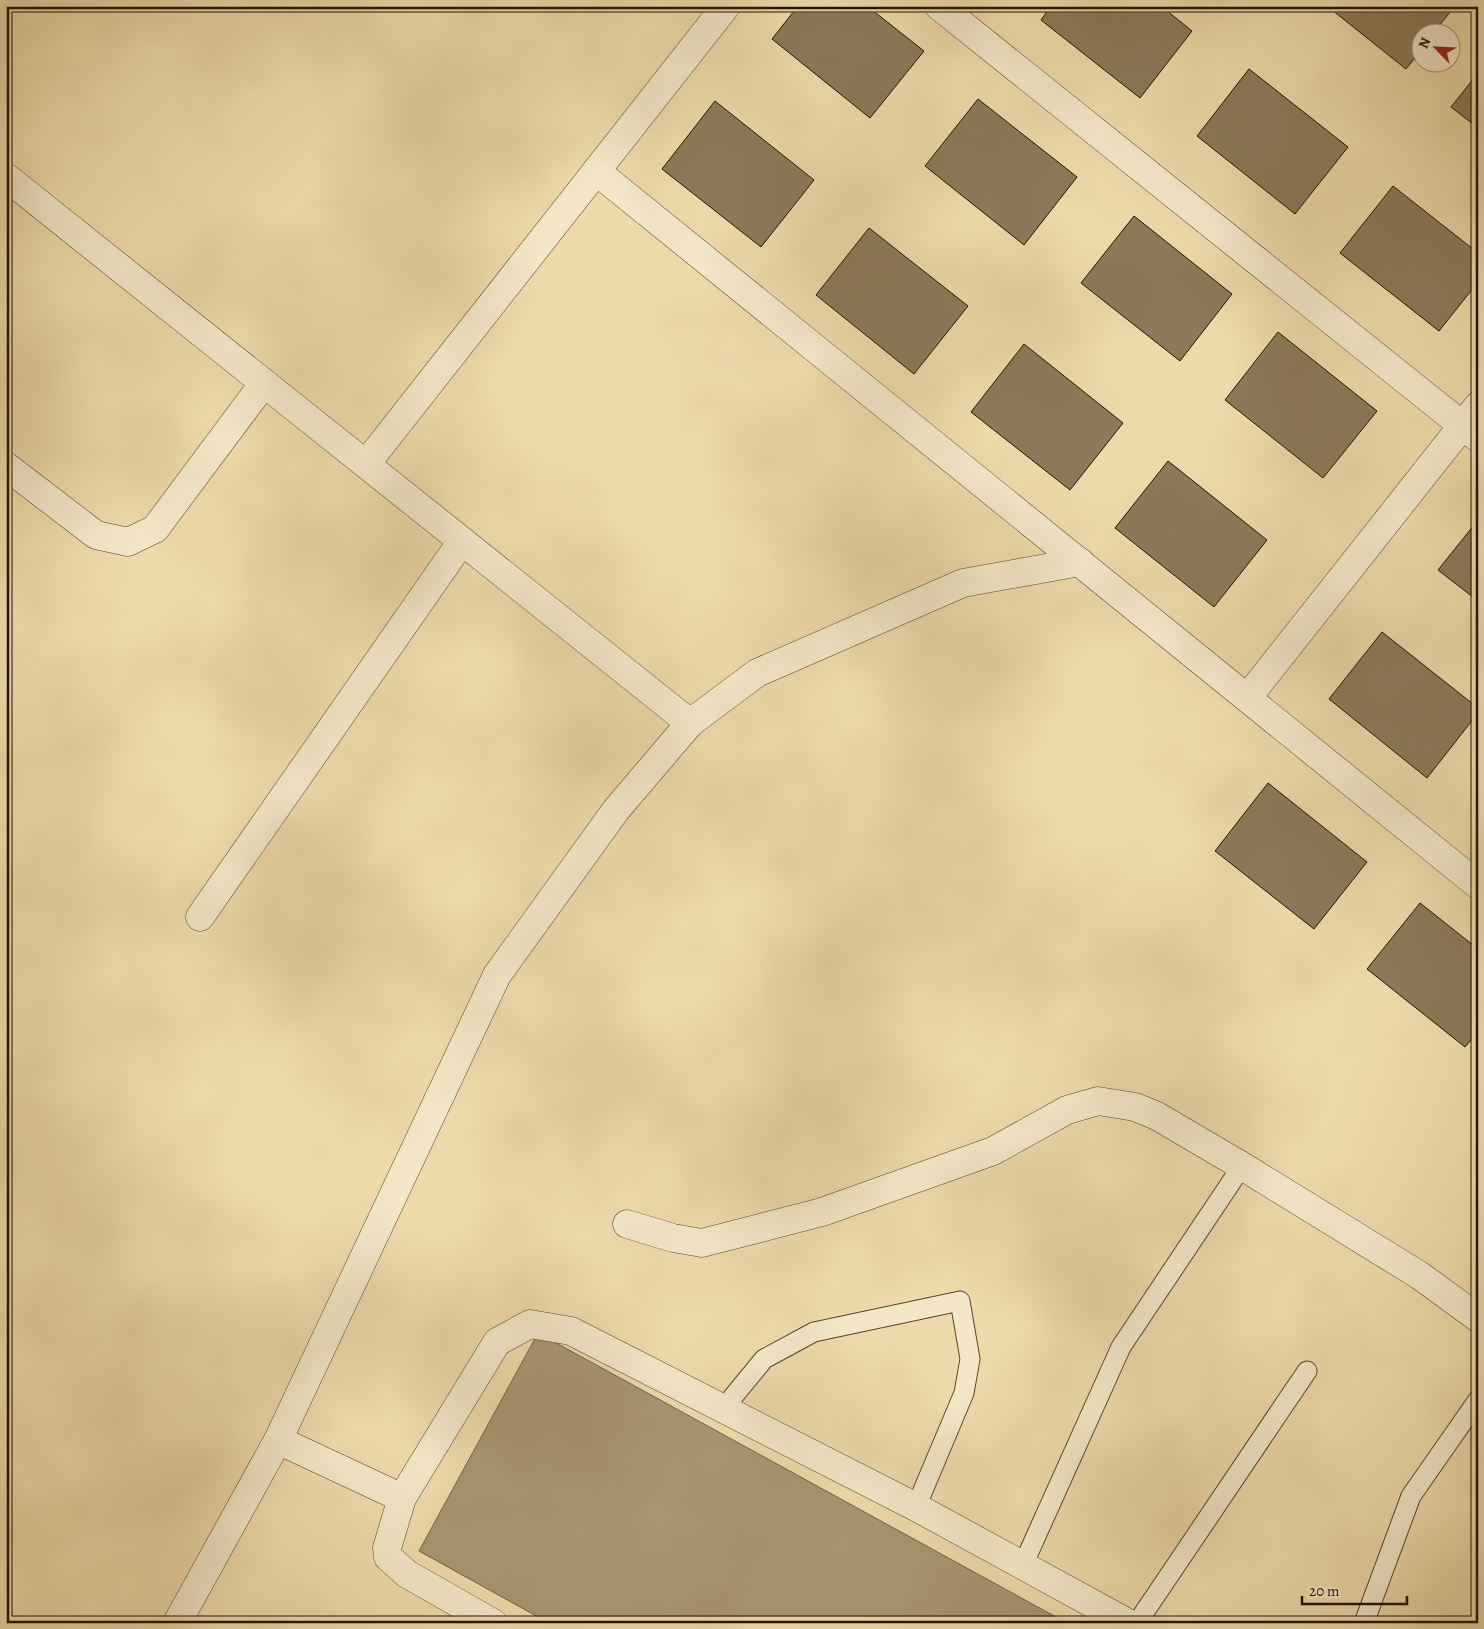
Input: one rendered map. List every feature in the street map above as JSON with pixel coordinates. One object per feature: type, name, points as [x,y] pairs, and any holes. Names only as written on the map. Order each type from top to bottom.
[{"type":"street","points":[[366,464],[726,6]]},
{"type":"street","points":[[939,6],[1473,423],[1248,698]]},
{"type":"street","points":[[596,171],[1478,885]]},
{"type":"street","points":[[6,177],[690,723]]},
{"type":"street","points":[[6,466],[96,535],[128,542],[155,529],[264,382]]},
{"type":"street","points":[[200,917],[462,541]]},
{"type":"street","points":[[177,1623],[278,1440],[496,974],[616,810],[690,723],[757,673],[963,584],[1080,562]]},
{"type":"street","points":[[627,1224],[673,1238],[702,1243],[822,1212],[993,1151],[1067,1110],[1098,1101],[1135,1108],[1157,1116],[1419,1275],[1478,1318]]},
{"type":"street","points":[[493,1623],[408,1574],[388,1557],[387,1548],[402,1498],[496,1342],[530,1324],[571,1331],[916,1506],[1128,1623]]},
{"type":"street","points":[[278,1440],[402,1498]]},
{"type":"lane","points":[[1023,1565],[1121,1347],[1242,1166]]},
{"type":"lane","points":[[723,1409],[764,1360],[814,1332],[960,1301],[970,1359],[964,1393],[916,1506]]},
{"type":"lane","points":[[1136,1623],[1307,1371]]},
{"type":"lane","points":[[1364,1623],[1411,1496],[1478,1400]]},
{"type":"shaded area","points":[[538,1333],[1067,1623],[549,1623],[419,1551]]},
{"type":"building","points":[[798,6],[867,6],[924,51],[870,118],[772,39]]},
{"type":"building","points":[[1051,6],[1161,6],[1192,31],[1140,98],[1041,20]]},
{"type":"building","points":[[1327,6],[1455,6],[1442,22],[1412,22],[1412,62],[1406,69]]},
{"type":"building","points":[[1249,69],[1348,147],[1295,214],[1197,136]]},
{"type":"building","points":[[1478,73],[1478,128],[1451,107]]},
{"type":"building","points":[[978,99],[1077,177],[1024,245],[925,166]]},
{"type":"building","points":[[715,101],[814,180],[761,247],[662,169]]},
{"type":"building","points":[[1393,186],[1478,253],[1478,282],[1439,331],[1340,253]]},
{"type":"building","points":[[1134,216],[1232,294],[1180,361],[1081,283]]},
{"type":"building","points":[[869,228],[968,306],[914,374],[816,295]]},
{"type":"building","points":[[1278,332],[1377,411],[1323,478],[1225,400]]},
{"type":"building","points":[[1024,344],[1123,423],[1070,490],[971,412]]},
{"type":"building","points":[[1168,461],[1267,540],[1214,607],[1115,528]]},
{"type":"building","points":[[1478,520],[1478,601],[1438,570]]},
{"type":"building","points":[[1382,632],[1478,708],[1478,713],[1427,778],[1329,699]]},
{"type":"building","points":[[1268,783],[1367,862],[1314,929],[1215,851]]},
{"type":"building","points":[[1420,903],[1478,949],[1478,1032],[1465,1047],[1367,969]]}]
